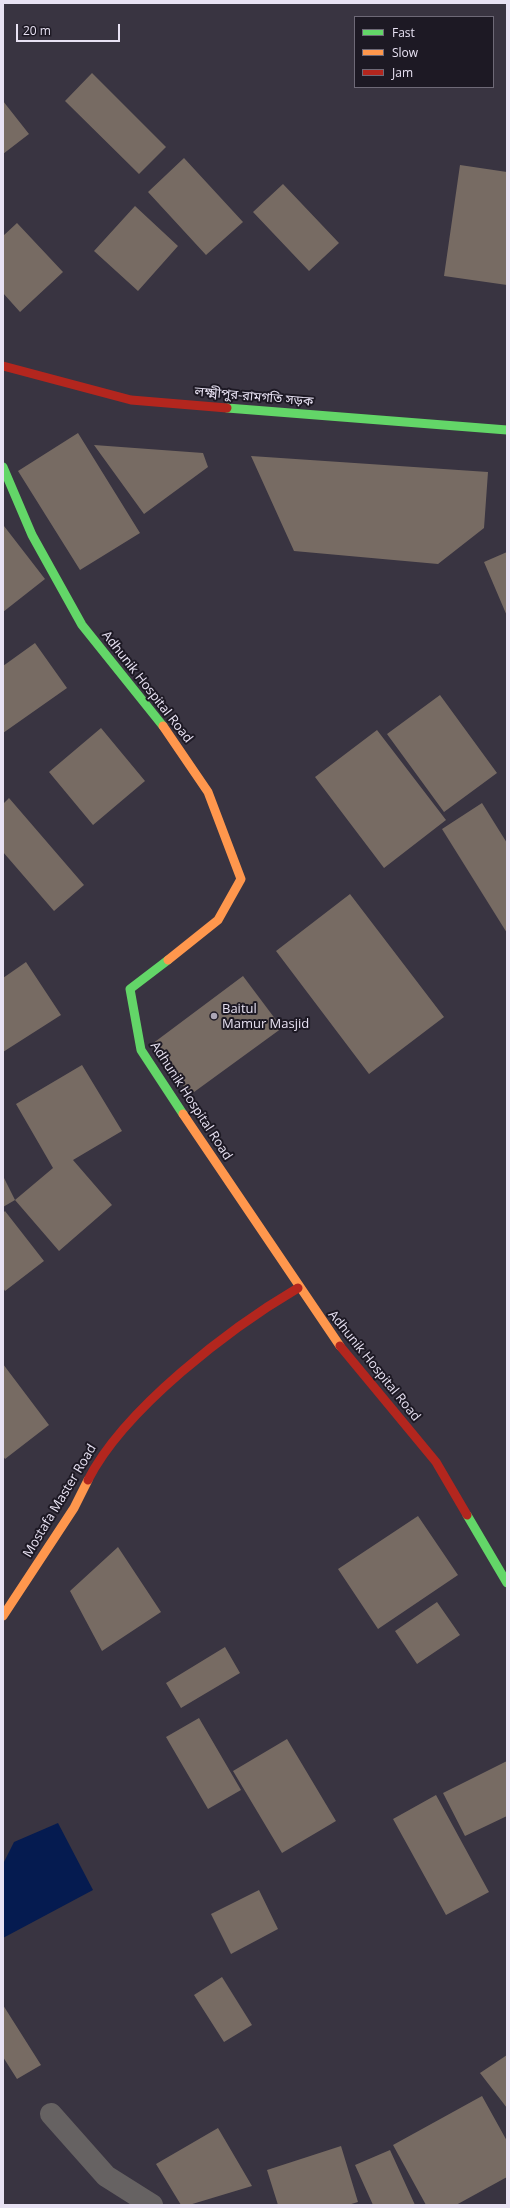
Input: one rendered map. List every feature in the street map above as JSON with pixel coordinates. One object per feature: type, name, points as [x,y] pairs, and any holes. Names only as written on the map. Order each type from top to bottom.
[{"type":"street","name":"লক্ষ্মীপুর-রামগতি সড়ক","points":[[3,366],[131,400],[507,430]]},
{"type":"street","name":"Adhunik Hospital Road","points":[[3,467],[32,536],[82,625],[159,720],[208,792],[241,880],[218,920],[130,989],[141,1050],[298,1288],[330,1333],[436,1462],[507,1583]]},
{"type":"street","name":"Mostafa Master Road","points":[[3,1616],[74,1508],[99,1459],[120,1433],[148,1403],[196,1361],[269,1305],[298,1288]]},
{"type":"street","points":[[51,2114],[106,2176],[152,2205]]},
{"type":"water","points":[[58,1823],[93,1890],[3,1938],[3,1864],[14,1842]]},
{"type":"building","points":[[92,73],[166,147],[139,174],[65,101]]},
{"type":"building","points":[[3,101],[29,134],[3,154]]},
{"type":"building","points":[[184,158],[243,222],[206,255],[148,192]]},
{"type":"building","points":[[460,165],[507,172],[507,285],[444,276]]},
{"type":"building","points":[[283,184],[339,243],[309,271],[253,212]]},
{"type":"building","points":[[135,206],[178,246],[138,291],[94,251]]},
{"type":"building","points":[[17,223],[63,272],[20,312],[3,293],[3,236]]},
{"type":"building","points":[[78,433],[140,533],[80,570],[18,471]]},
{"type":"building","points":[[94,445],[203,453],[208,467],[144,514]]},
{"type":"building","points":[[251,456],[488,472],[484,528],[438,564],[294,551]]},
{"type":"building","points":[[4,526],[45,579],[3,612],[3,527]]},
{"type":"building","points":[[507,552],[507,616],[484,562]]},
{"type":"building","points":[[35,643],[67,688],[3,733],[3,666]]},
{"type":"building","points":[[440,695],[497,773],[444,812],[387,734]]},
{"type":"building","points":[[101,728],[145,781],[93,825],[49,772]]},
{"type":"building","points":[[377,730],[446,820],[384,868],[315,777]]},
{"type":"building","points":[[9,798],[84,885],[54,911],[3,852],[3,804]]},
{"type":"building","points":[[482,803],[507,843],[507,933],[442,829]]},
{"type":"building","points":[[350,894],[444,1017],[369,1074],[276,951]]},
{"type":"building","points":[[26,962],[61,1015],[3,1052],[3,978]]},
{"type":"building","points":[[243,976],[282,1028],[190,1095],[152,1044]]},
{"type":"building","points":[[82,1065],[122,1131],[73,1160],[112,1205],[59,1251],[15,1200],[53,1168],[16,1104]]},
{"type":"building","points":[[3,1176],[15,1200],[3,1207]]},
{"type":"building","points":[[5,1211],[44,1261],[5,1291],[3,1288],[3,1213]]},
{"type":"building","points":[[3,1364],[49,1425],[5,1459],[3,1456]]},
{"type":"building","points":[[418,1516],[458,1575],[378,1629],[338,1569]]},
{"type":"building","points":[[118,1547],[161,1612],[102,1651],[70,1591]]},
{"type":"building","points":[[437,1602],[460,1635],[417,1664],[395,1631]]},
{"type":"building","points":[[225,1647],[240,1673],[181,1708],[166,1683]]},
{"type":"building","points":[[199,1718],[241,1790],[208,1809],[166,1737]]},
{"type":"building","points":[[287,1739],[336,1821],[282,1853],[233,1771]]},
{"type":"building","points":[[507,1761],[507,1816],[465,1836],[443,1793]]},
{"type":"building","points":[[436,1795],[489,1892],[446,1915],[393,1819]]},
{"type":"building","points":[[259,1890],[278,1929],[231,1954],[211,1914]]},
{"type":"building","points":[[222,1977],[252,2025],[224,2042],[194,1995]]},
{"type":"building","points":[[3,2005],[41,2065],[17,2079],[3,2057]]},
{"type":"building","points":[[507,2055],[507,2108],[480,2073]]},
{"type":"building","points":[[482,2096],[507,2141],[507,2177],[456,2205],[426,2205],[393,2145]]},
{"type":"building","points":[[218,2128],[252,2186],[189,2205],[181,2205],[156,2164]]},
{"type":"building","points":[[341,2146],[358,2202],[348,2205],[278,2205],[267,2170]]},
{"type":"building","points":[[390,2150],[415,2205],[373,2205],[355,2165]]},
{"type":"traffic: fast","points":[[227,408],[507,430]]},
{"type":"traffic: fast","points":[[3,467],[32,535],[82,625],[163,726]]},
{"type":"traffic: fast","points":[[168,960],[130,989],[141,1050],[183,1114]]},
{"type":"traffic: fast","points":[[467,1515],[507,1583]]},
{"type":"traffic: slow","points":[[163,726],[208,792],[241,879],[218,920],[168,960]]},
{"type":"traffic: slow","points":[[183,1114],[340,1346]]},
{"type":"traffic: slow","points":[[3,1616],[74,1508],[88,1480]]},
{"type":"traffic: jam","points":[[3,366],[131,400],[227,408]]},
{"type":"traffic: jam","points":[[88,1480],[105,1453],[126,1426],[181,1372],[242,1325],[298,1288]]},
{"type":"traffic: jam","points":[[340,1346],[436,1462],[467,1515]]},
{"type":"place","name":"Baitul Mamur Masjid","points":[[214,1016]]}]
